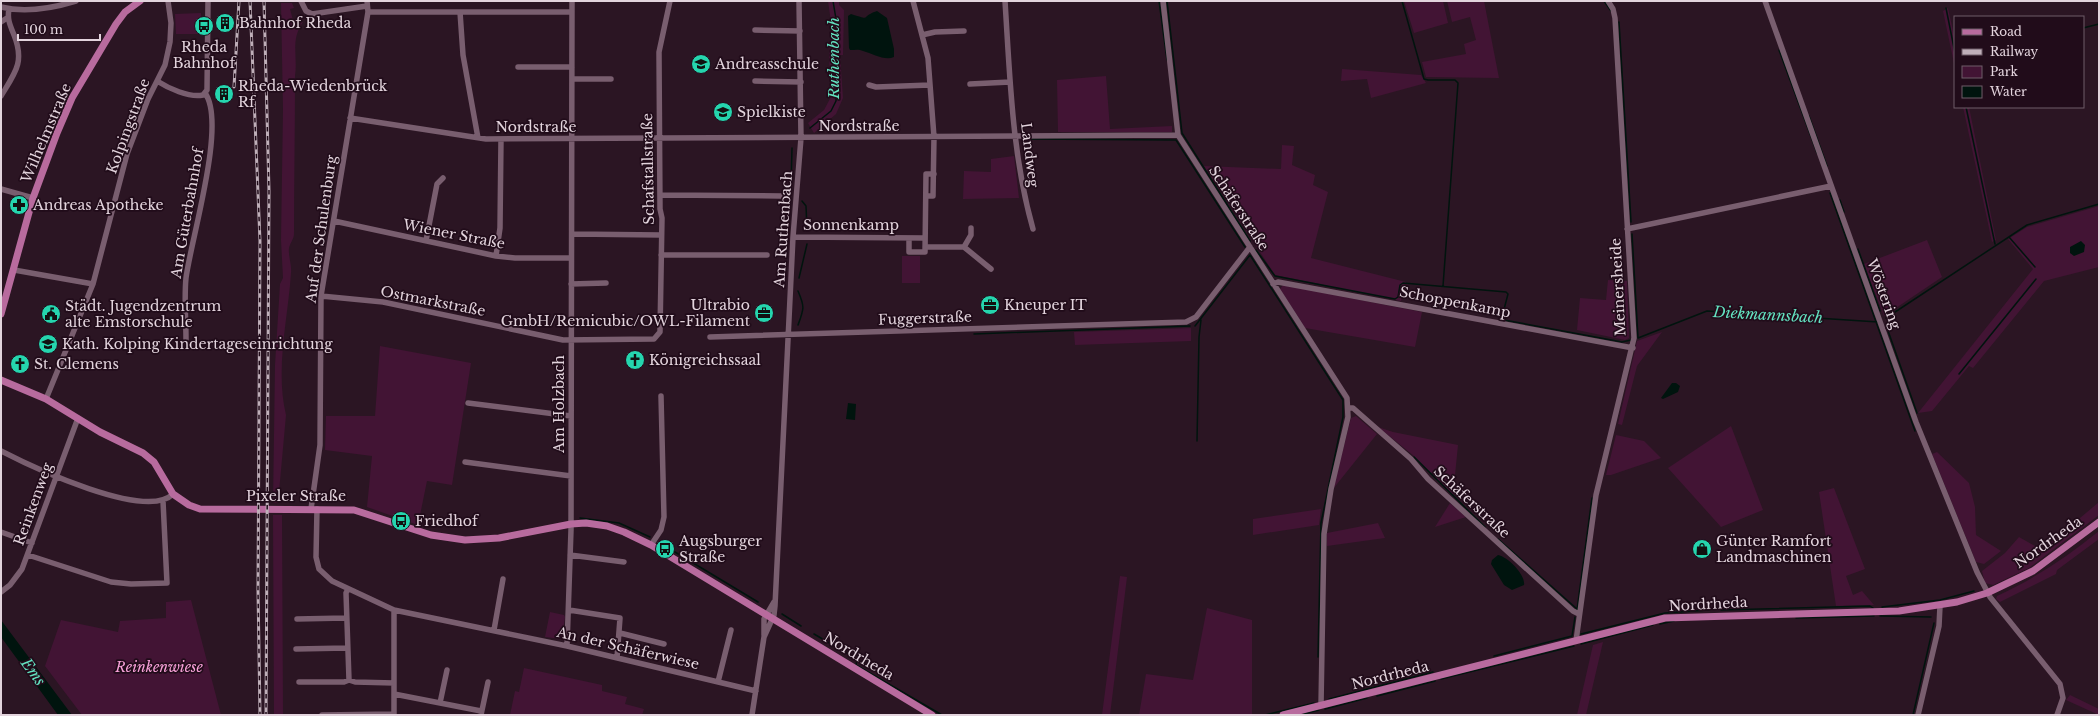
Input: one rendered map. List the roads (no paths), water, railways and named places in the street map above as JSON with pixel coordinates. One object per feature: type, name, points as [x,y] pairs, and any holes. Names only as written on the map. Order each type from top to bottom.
[{"type":"main road","name":"Wilhelmstraße","points":[[1,314],[33,198],[46,158],[72,98],[116,24],[125,12],[140,1]]},
{"type":"main road","name":"Pixeler Straße","points":[[1,380],[46,399],[150,458],[173,494],[189,505],[200,509],[355,510],[431,535],[464,540],[499,538],[571,524],[607,526],[624,532],[651,545],[772,618]]},
{"type":"main road","name":"Nordrheda","points":[[1284,715],[1676,617],[1899,611],[1940,606],[1987,593],[2033,571],[2099,522]]},
{"type":"main road","name":"Nordrheda","points":[[772,618],[932,715]]},
{"type":"street","points":[[1,7],[9,9],[46,7],[76,1]]},
{"type":"street","name":"Kolpingstraße","points":[[46,399],[93,284],[127,154],[165,65],[170,42],[171,18],[168,1]]},
{"type":"street","points":[[157,81],[167,87],[192,95],[199,96],[205,93],[208,86],[208,1]]},
{"type":"street","points":[[301,1],[306,11],[312,14],[367,6],[460,12],[572,12]]},
{"type":"street","name":"Am Holzbach","points":[[567,646],[571,524],[572,416],[572,1]]},
{"type":"street","name":"Schafstallstraße","points":[[658,337],[660,332],[661,235],[658,52],[670,1]]},
{"type":"street","name":"Am Ruthenbach","points":[[764,637],[772,618],[774,602],[793,237],[801,138],[799,1]]},
{"type":"street","points":[[914,1],[928,58],[934,137],[933,196],[926,196],[925,247]]},
{"type":"street","name":"Landweg","points":[[1005,1],[1015,137],[1024,196],[1033,229]]},
{"type":"street","name":"Schäferstraße","points":[[1163,1],[1178,135],[1347,398],[1349,408],[1353,408],[1379,433],[1411,458],[1433,484],[1573,611],[1579,614]]},
{"type":"street","name":"Meinersheide","points":[[1576,641],[1596,495],[1633,348],[1634,338],[1615,18],[1613,9],[1608,1]]},
{"type":"street","name":"Wöstering","points":[[1764,1],[1916,422],[1977,572],[1987,593],[2060,684],[2063,698],[2057,715]]},
{"type":"street","name":"Auf der Schulenburg","points":[[314,509],[320,445],[321,296],[367,6]]},
{"type":"street","points":[[1,96],[15,74],[19,61],[18,46],[7,18],[9,9]]},
{"type":"street","points":[[460,12],[463,55],[478,138]]},
{"type":"street","points":[[1,22],[7,18]]},
{"type":"street","points":[[755,30],[800,31]]},
{"type":"street","points":[[922,35],[935,32],[964,31]]},
{"type":"street","points":[[518,67],[572,68]]},
{"type":"street","points":[[572,79],[611,79]]},
{"type":"street","points":[[755,81],[801,82]]},
{"type":"street","points":[[970,84],[1010,82]]},
{"type":"street","points":[[869,85],[876,87],[930,85]]},
{"type":"street","name":"Am Güterbahnhof","points":[[186,340],[186,280],[212,144],[210,99],[205,93]]},
{"type":"street","name":"Nordstraße","points":[[350,118],[478,138],[501,139],[1178,135]]},
{"type":"street","points":[[496,256],[500,228],[501,139]]},
{"type":"street","points":[[426,241],[437,184],[443,178]]},
{"type":"street","points":[[1627,229],[1831,186]]},
{"type":"street","points":[[1,189],[33,198]]},
{"type":"street","points":[[660,195],[781,196]]},
{"type":"street","name":"Wiener Straße","points":[[334,221],[496,256],[515,258],[571,258]]},
{"type":"street","points":[[971,228],[970,235],[964,247],[991,270]]},
{"type":"street","points":[[572,234],[661,235]]},
{"type":"street","name":"Sonnenkamp","points":[[793,237],[925,238]]},
{"type":"street","name":"Sonnenkamp","points":[[909,238],[909,252],[925,252],[925,247],[964,247]]},
{"type":"street","name":"Fuggerstraße","points":[[710,337],[1186,322],[1196,316],[1250,247]]},
{"type":"street","points":[[661,255],[767,255]]},
{"type":"street","points":[[14,270],[93,284]]},
{"type":"street","name":"Schoppenkamp","points":[[1273,284],[1278,282],[1633,348]]},
{"type":"street","points":[[571,284],[606,284]]},
{"type":"street","name":"Ostmarkstraße","points":[[321,296],[383,302],[571,341],[654,339],[658,337]]},
{"type":"street","points":[[651,545],[661,530],[664,517],[661,396]]},
{"type":"street","points":[[468,403],[572,416]]},
{"type":"street","points":[[1321,705],[1324,534],[1331,489],[1349,408]]},
{"type":"street","name":"Reinkenweg","points":[[1,592],[17,578],[28,555],[78,418]]},
{"type":"street","points":[[1,451],[56,476],[119,498],[145,502],[163,501],[173,494]]},
{"type":"street","points":[[465,462],[571,476]]},
{"type":"street","points":[[28,555],[111,582],[131,584],[167,582],[163,501]]},
{"type":"street","name":"An der Schäferwiese","points":[[314,509],[316,564],[325,576],[348,589],[394,610],[567,646],[756,691]]},
{"type":"street","points":[[1,532],[32,543]]},
{"type":"street","points":[[570,555],[624,562]]},
{"type":"street","points":[[494,630],[503,579]]},
{"type":"street","points":[[348,589],[346,593],[346,618],[349,680]]},
{"type":"street","points":[[752,715],[766,614],[774,602]]},
{"type":"street","points":[[1918,715],[1939,626],[1940,606]]},
{"type":"street","points":[[322,715],[394,715],[394,610]]},
{"type":"street","points":[[569,610],[618,616],[621,620],[617,658]]},
{"type":"street","points":[[297,619],[346,618]]},
{"type":"street","points":[[718,682],[731,630]]},
{"type":"street","points":[[620,633],[664,644]]},
{"type":"street","points":[[296,649],[347,648]]},
{"type":"street","points":[[440,703],[447,670]]},
{"type":"street","points":[[299,682],[344,682],[349,680],[355,682],[394,683]]},
{"type":"street","points":[[394,694],[481,713],[488,682]]},
{"type":"water","points":[[877,11],[887,18],[894,49],[894,57],[883,58],[860,50],[850,50],[849,48],[848,16],[851,14],[864,18]]},
{"type":"water","points":[[2081,241],[2085,245],[2084,252],[2074,256],[2070,253],[2070,247]]},
{"type":"water","points":[[1672,383],[1676,383],[1680,386],[1678,392],[1663,399],[1661,398]]},
{"type":"water","points":[[848,403],[856,404],[855,420],[846,419]]},
{"type":"water","points":[[1498,555],[1507,559],[1516,567],[1522,576],[1524,585],[1512,590],[1504,585],[1491,564],[1492,560]]},
{"type":"water","name":"Ems","points":[[1,620],[72,715],[58,715],[1,637]]},
{"type":"waterway","name":"Ruthenbach","points":[[810,128],[831,111],[836,101],[837,75],[834,54],[837,25],[833,1]]},
{"type":"waterway","points":[[1159,1],[1167,60]]},
{"type":"waterway","points":[[1167,1],[1182,133],[1250,241]]},
{"type":"waterway","points":[[1402,1],[1424,79],[1455,80],[1458,83],[1443,286]]},
{"type":"waterway","points":[[1604,1],[1611,11]]},
{"type":"waterway","points":[[1946,8],[1954,48]]},
{"type":"waterway","points":[[1619,22],[1631,222]]},
{"type":"waterway","points":[[2084,28],[2099,24]]},
{"type":"waterway","points":[[1779,50],[1817,153]]},
{"type":"waterway","points":[[1966,108],[1995,244]]},
{"type":"waterway","points":[[1809,116],[1827,166]]},
{"type":"waterway","points":[[1024,139],[1176,140],[1245,247]]},
{"type":"waterway","name":"Ruthenbach","points":[[791,187],[792,148]]},
{"type":"waterway","points":[[1830,193],[1915,431]]},
{"type":"waterway","points":[[1840,200],[1844,212]]},
{"type":"waterway","name":"Ruthenbach","points":[[802,201],[806,206],[807,229]]},
{"type":"waterway","name":"Diekmannsbach","points":[[1886,318],[2027,225],[2099,204]]},
{"type":"waterway","name":"Diekmannsbach","points":[[1632,234],[1638,338],[1707,311],[1878,322]]},
{"type":"waterway","points":[[2009,237],[2035,267]]},
{"type":"waterway","name":"Ruthenbach","points":[[799,278],[807,244]]},
{"type":"waterway","points":[[1858,249],[1880,311]]},
{"type":"waterway","points":[[1256,250],[1275,276],[1395,299],[1398,297],[1400,285],[1403,283],[1506,292],[1508,294],[1502,317],[1504,320],[1622,342],[1631,340]]},
{"type":"waterway","points":[[1195,326],[1250,255],[1343,400],[1343,417],[1321,523],[1318,657]]},
{"type":"waterway","points":[[1959,374],[2036,279]]},
{"type":"waterway","name":"Ruthenbach","points":[[798,291],[803,308],[798,325]]},
{"type":"waterway","points":[[1197,441],[1199,337],[1201,320]]},
{"type":"waterway","points":[[1886,325],[1917,413]]},
{"type":"waterway","points":[[974,334],[1190,326]]},
{"type":"waterway","points":[[1414,457],[1485,527]]},
{"type":"waterway","points":[[1577,610],[1592,498]]},
{"type":"waterway","points":[[580,518],[619,523],[650,537]]},
{"type":"waterway","points":[[1498,539],[1577,609]]},
{"type":"waterway","points":[[660,543],[758,602]]},
{"type":"waterway","points":[[1882,607],[1940,600],[1974,591]]},
{"type":"waterway","points":[[1721,610],[1870,606],[1873,608]]},
{"type":"waterway","points":[[1581,634],[1665,613],[1709,610]]},
{"type":"waterway","points":[[782,614],[801,626]]},
{"type":"waterway","points":[[1796,618],[1874,616]]},
{"type":"waterway","points":[[1880,616],[1931,617]]},
{"type":"waterway","points":[[1494,656],[1572,636],[1575,617]]},
{"type":"waterway","points":[[1660,624],[1674,621]]},
{"type":"waterway","points":[[1913,715],[1934,623]]},
{"type":"waterway","points":[[1581,644],[1653,625]]},
{"type":"waterway","points":[[814,634],[857,659],[856,665],[942,715]]},
{"type":"waterway","points":[[1441,679],[1574,646]]},
{"type":"waterway","points":[[1329,699],[1433,672]]},
{"type":"waterway","points":[[1377,696],[1435,681]]},
{"type":"waterway","points":[[1325,709],[1367,698]]},
{"type":"waterway","points":[[1265,715],[1314,703]]},
{"type":"waterway","points":[[1300,715],[1319,710]]},
{"type":"railway","points":[[234,87],[239,1]]},
{"type":"railway","points":[[250,1],[260,241],[258,590],[260,715]]},
{"type":"railway","points":[[264,1],[269,191],[266,715]]},
{"type":"place","name":"Bahnhof Rheda","points":[[225,23]]},
{"type":"place","name":"Rheda Bahnhof","points":[[204,26]]},
{"type":"place","name":"Andreasschule","points":[[701,64]]},
{"type":"place","name":"Rheda-Wiedenbrück Rf","points":[[224,94]]},
{"type":"place","name":"Spielkiste","points":[[723,112]]},
{"type":"place","name":"Andreas Apotheke","points":[[19,205]]},
{"type":"place","name":"Kneuper IT","points":[[990,305]]},
{"type":"place","name":"Ultrabio GmbH/Remicubic/OWL-Filament","points":[[764,313]]},
{"type":"place","name":"Städt. Jugendzentrum alte Emstorschule","points":[[51,314]]},
{"type":"place","name":"Kath. Kolping Kindertageseinrichtung","points":[[48,344]]},
{"type":"place","name":"Königreichssaal","points":[[635,360]]},
{"type":"place","name":"St. Clemens","points":[[20,364]]},
{"type":"place","name":"Friedhof","points":[[401,521]]},
{"type":"place","name":"Augsburger Straße","points":[[665,549]]},
{"type":"place","name":"Günter Ramfort Landmaschinen","points":[[1702,549]]},
{"type":"park label","name":"Reinkenwiese","points":[[159,667]]}]
